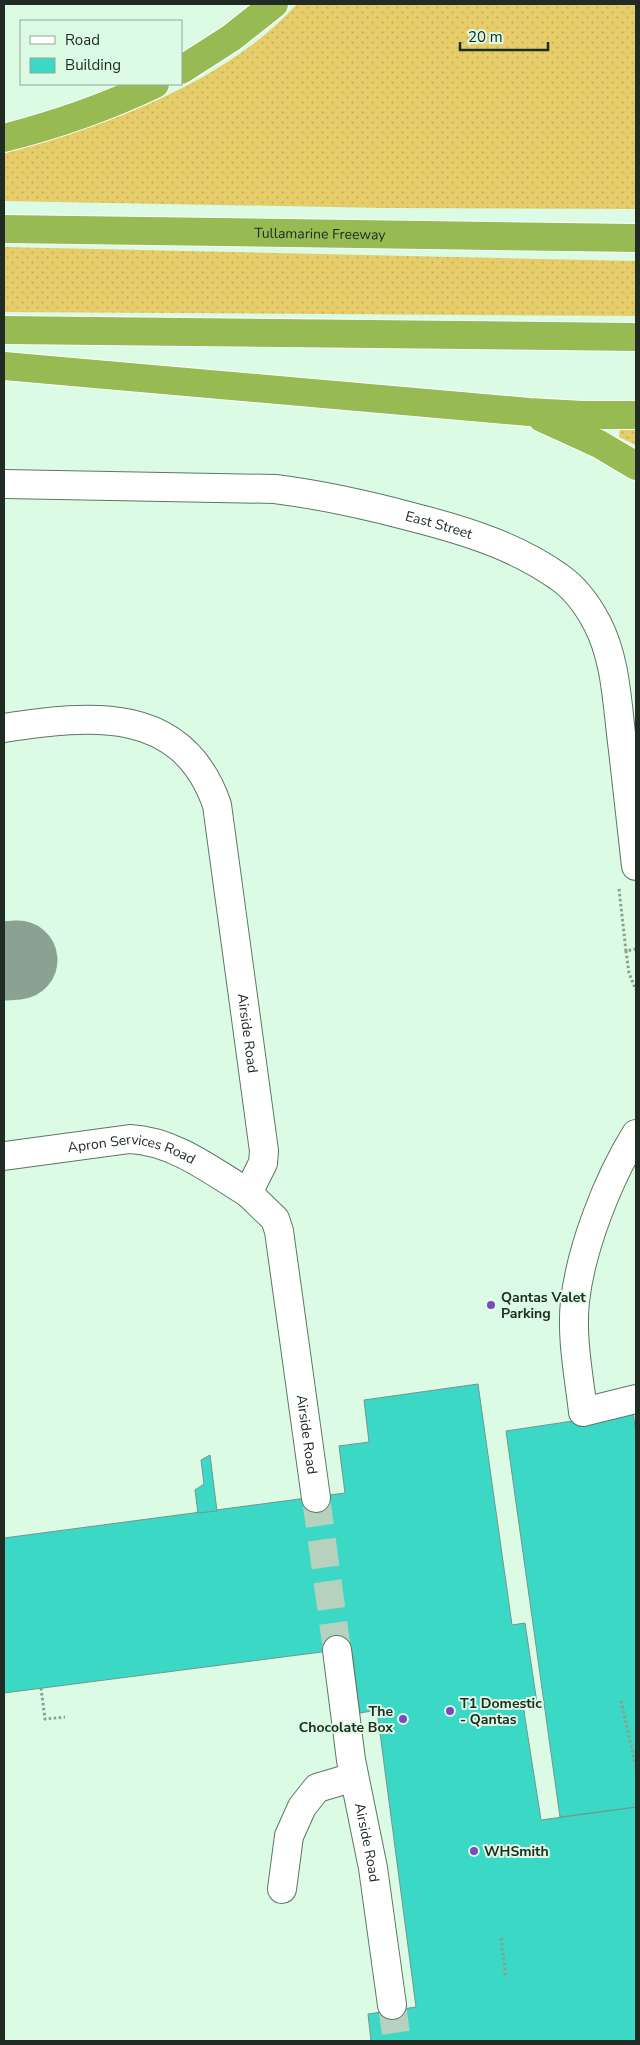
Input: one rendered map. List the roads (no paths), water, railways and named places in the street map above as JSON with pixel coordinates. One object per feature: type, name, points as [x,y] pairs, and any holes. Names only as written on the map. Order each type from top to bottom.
[{"type":"highway","points":[[182,69],[231,38],[274,4]]},
{"type":"highway","points":[[4,138],[38,129],[153,85]]},
{"type":"highway","name":"Tullamarine Freeway","points":[[4,229],[636,238]]},
{"type":"highway","points":[[4,330],[636,337]]},
{"type":"highway","points":[[4,366],[529,412],[636,415]]},
{"type":"highway","points":[[529,412],[599,444],[636,466]]},
{"type":"street","name":"East Street","points":[[4,484],[275,489],[320,495],[446,526],[496,543],[534,561],[561,578],[581,597],[598,624],[608,652],[616,686],[636,866]]},
{"type":"street","name":"Airside Road","points":[[4,728],[69,719],[95,718],[117,720],[159,734],[181,748],[197,765],[211,786],[217,805],[265,1156],[248,1193],[275,1219],[279,1231],[316,1498]]},
{"type":"street","points":[[636,1134],[614,1174],[592,1231],[575,1302],[576,1349],[583,1412],[636,1399]]},
{"type":"street","name":"Apron Services Road","points":[[4,1156],[130,1139],[145,1140],[172,1148],[248,1193]]},
{"type":"street","name":"Airside Road","points":[[336,1650],[354,1776],[373,1868],[392,2005]]},
{"type":"street","points":[[282,1889],[289,1836],[302,1807],[317,1788],[354,1776]]},
{"type":"tunnel","points":[[316,1498],[337,1650]]},
{"type":"tunnel","points":[[392,2005],[397,2041]]},
{"type":"place","name":"Qantas Valet Parking","points":[[491,1305]]},
{"type":"place","name":"T1 Domestic - Qantas","points":[[450,1711]]},
{"type":"place","name":"The Chocolate Box","points":[[403,1719]]},
{"type":"place","name":"WHSmith","points":[[474,1851]]}]
